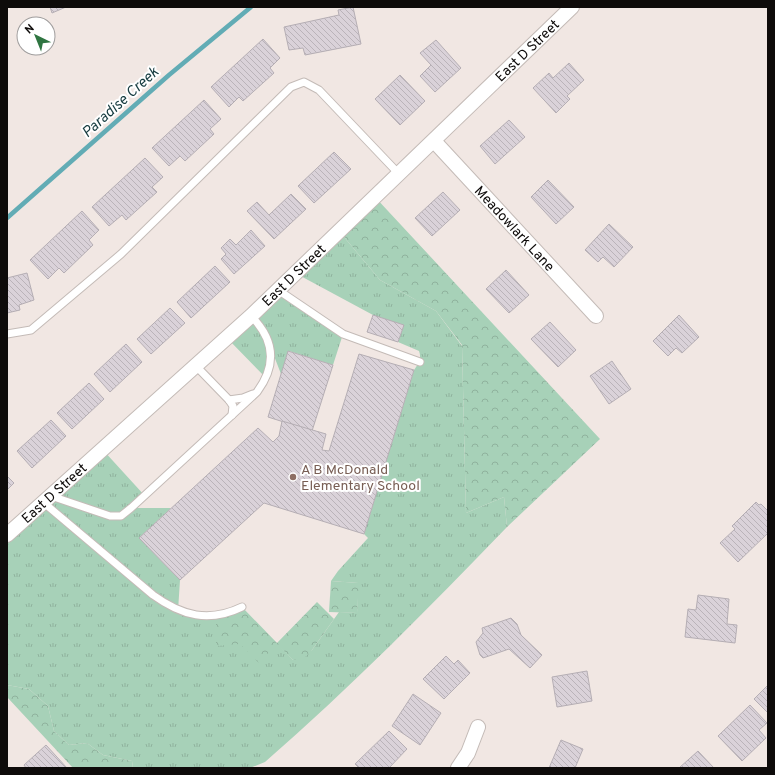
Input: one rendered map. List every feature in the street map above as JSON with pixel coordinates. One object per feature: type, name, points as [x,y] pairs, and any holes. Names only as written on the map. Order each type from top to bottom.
[{"type":"street","name":"East D Street","points":[[7,535],[251,316],[572,7]]},
{"type":"street","name":"Meadowlark Lane","points":[[434,141],[596,316]]},
{"type":"street","points":[[458,768],[468,753],[478,727]]},
{"type":"lane","points":[[7,334],[31,330],[121,254],[291,87],[304,82],[319,90],[399,174]]},
{"type":"lane","points":[[278,290],[343,334],[420,362]]},
{"type":"lane","points":[[48,499],[110,516],[121,516],[257,392],[267,379],[270,367],[270,354],[263,328],[251,316]]},
{"type":"lane","points":[[196,366],[229,400],[233,406],[232,415]]},
{"type":"lane","points":[[229,400],[243,398],[257,392]]},
{"type":"lane","points":[[48,499],[153,595],[170,607],[184,613],[202,617],[232,612],[242,607]]},
{"type":"green space","points":[[375,197],[600,439],[507,527],[504,497],[466,513],[462,345],[436,311],[380,280],[339,231]]},
{"type":"green space","points":[[339,231],[380,280],[436,311],[462,346],[466,513],[504,497],[507,527],[389,647],[297,734],[265,762],[250,768],[133,768],[132,761],[103,755],[87,743],[69,745],[54,731],[48,706],[29,689],[7,685],[7,535],[103,450],[145,496],[132,508],[171,508],[139,538],[180,580],[178,611],[216,615],[240,644],[277,643],[293,660],[312,650],[339,612],[357,613],[358,583],[331,581],[338,571],[368,538],[364,534],[414,370],[420,356],[419,351],[398,342],[403,325],[373,315],[295,273]]},
{"type":"green space","points":[[278,290],[343,334],[333,365],[289,351],[281,374],[269,343],[267,379],[227,338]]},
{"type":"green space","points":[[331,581],[359,583],[357,613],[329,612]]},
{"type":"green space","points":[[317,602],[334,619],[312,650],[303,659],[293,660],[277,644],[259,663],[240,644],[216,646],[216,615],[242,607],[277,643]]},
{"type":"green space","points":[[7,685],[29,689],[48,706],[54,731],[69,745],[87,743],[103,755],[132,761],[133,768],[73,768],[7,697]]},
{"type":"building","points":[[50,7],[66,7],[52,13]]},
{"type":"building","points":[[353,7],[361,44],[305,55],[303,48],[289,50],[284,27],[339,15],[338,10]]},
{"type":"building","points":[[263,39],[280,58],[270,68],[274,73],[243,101],[239,97],[229,107],[211,87]]},
{"type":"building","points":[[436,40],[461,68],[435,92],[420,76],[431,65],[420,53]]},
{"type":"building","points":[[569,63],[584,80],[567,96],[570,99],[556,113],[533,88],[549,73],[553,78]]},
{"type":"building","points":[[400,75],[425,101],[400,125],[375,99]]},
{"type":"building","points":[[204,100],[221,119],[210,129],[214,134],[185,161],[180,156],[169,166],[152,148]]},
{"type":"building","points":[[509,120],[525,137],[495,164],[480,146]]},
{"type":"building","points":[[334,152],[351,169],[314,203],[298,186]]},
{"type":"building","points":[[145,158],[163,177],[152,187],[157,192],[126,220],[122,215],[109,226],[92,207]]},
{"type":"building","points":[[548,180],[574,207],[556,224],[531,197]]},
{"type":"building","points":[[443,192],[460,210],[432,236],[415,218]]},
{"type":"building","points":[[291,194],[306,209],[274,239],[247,211],[257,202],[269,215]]},
{"type":"building","points":[[82,211],[99,230],[89,240],[93,245],[64,273],[59,268],[48,279],[30,260]]},
{"type":"building","points":[[609,224],[633,247],[614,267],[603,257],[598,262],[585,250]]},
{"type":"building","points":[[251,230],[265,246],[234,274],[221,259],[226,254],[221,248],[230,239],[236,245]]},
{"type":"building","points":[[215,266],[230,282],[191,318],[177,302]]},
{"type":"building","points":[[506,270],[529,295],[509,313],[486,289]]},
{"type":"building","points":[[27,273],[34,300],[19,305],[20,310],[7,313],[7,278]]},
{"type":"building","points":[[170,308],[185,323],[151,354],[137,339]]},
{"type":"building","points":[[373,315],[404,325],[398,342],[367,332]]},
{"type":"building","points":[[679,315],[699,337],[682,353],[676,348],[668,356],[653,341]]},
{"type":"building","points":[[550,322],[576,350],[558,367],[531,339]]},
{"type":"building","points":[[126,344],[142,362],[110,392],[94,374]]},
{"type":"building","points":[[288,351],[333,365],[312,431],[268,417]]},
{"type":"building","name":"A B McDonald Elementary School","points":[[359,354],[414,370],[364,534],[264,503],[180,580],[139,538],[258,428],[273,442],[279,436],[282,421],[326,434],[322,450],[329,451]]},
{"type":"building","points":[[612,361],[631,389],[609,404],[590,376]]},
{"type":"building","points":[[89,383],[104,399],[72,429],[57,413]]},
{"type":"building","points":[[51,420],[66,436],[32,468],[17,451]]},
{"type":"building","points":[[7,476],[14,483],[7,490]]},
{"type":"building","points":[[756,502],[759,505],[761,504],[768,511],[768,533],[738,562],[720,543],[735,529],[732,526]]},
{"type":"building","points":[[698,595],[729,599],[727,624],[737,625],[735,643],[685,637],[688,609],[696,610]]},
{"type":"building","points":[[511,618],[517,624],[521,635],[542,655],[530,668],[509,649],[483,658],[480,655],[476,642],[483,633],[482,628]]},
{"type":"building","points":[[446,656],[454,664],[458,660],[470,673],[444,699],[423,679]]},
{"type":"building","points":[[587,671],[592,701],[557,707],[552,677]]},
{"type":"building","points":[[768,685],[768,713],[754,699]]},
{"type":"building","points":[[413,694],[441,713],[420,745],[392,726]]},
{"type":"building","points":[[750,705],[767,723],[759,730],[766,738],[742,761],[718,736]]},
{"type":"building","points":[[389,731],[407,749],[389,768],[359,768],[355,764]]},
{"type":"building","points":[[561,740],[583,749],[575,768],[549,768]]},
{"type":"building","points":[[46,745],[67,768],[26,768],[24,765]]},
{"type":"building","points":[[698,751],[714,768],[679,768]]},
{"type":"waterway","name":"Paradise Creek","points":[[7,218],[169,75],[251,7]]},
{"type":"place","name":"A B McDonald Elementary School","points":[[293,477]]}]
